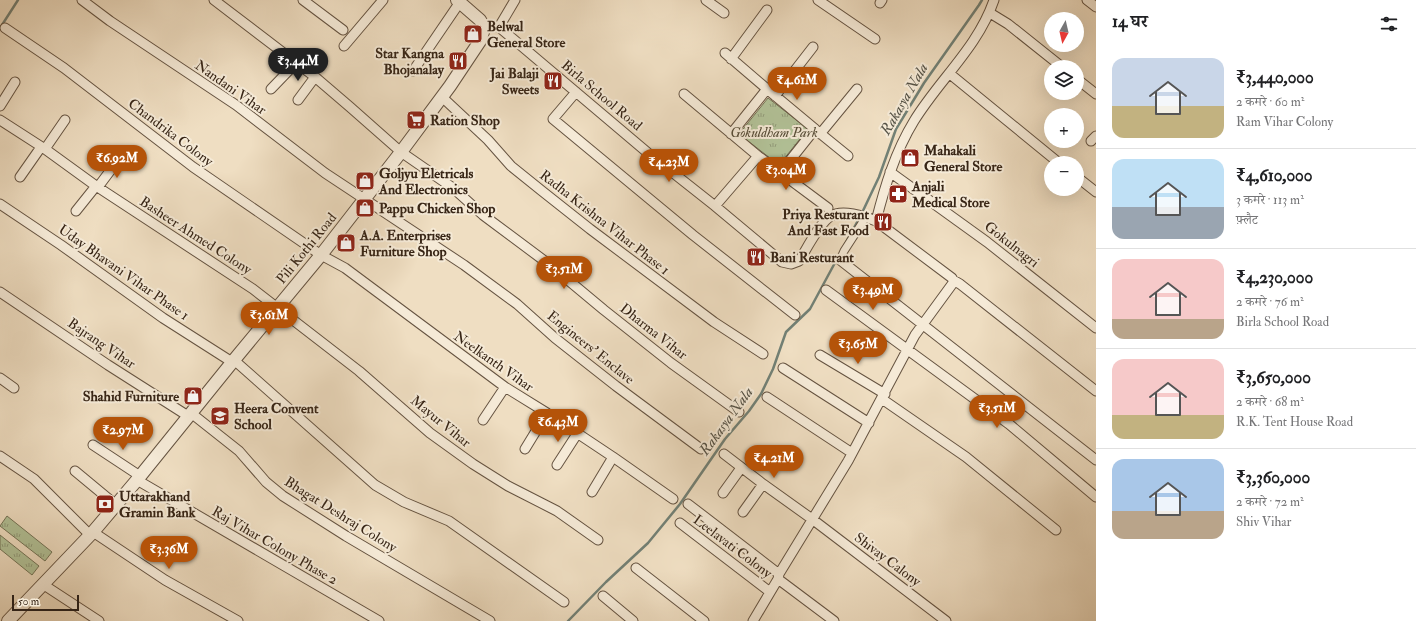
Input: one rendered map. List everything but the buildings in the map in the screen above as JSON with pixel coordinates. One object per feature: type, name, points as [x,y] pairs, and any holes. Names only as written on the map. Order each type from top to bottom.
[{"type":"street","name":"Nandani Vihar","points":[[82,0],[110,21],[236,105],[313,165],[364,199]]},
{"type":"street","name":"Dharma Vihar","points":[[214,0],[297,62],[350,106],[401,152],[453,188],[483,215],[550,265],[671,363],[739,412]]},
{"type":"street","points":[[303,0],[343,30]]},
{"type":"street","points":[[344,46],[383,0]]},
{"type":"street","points":[[412,71],[458,1],[480,20],[483,25],[499,27],[515,0]]},
{"type":"street","points":[[706,0],[724,13]]},
{"type":"street","points":[[818,0],[875,39]]},
{"type":"street","points":[[876,221],[890,172],[914,121],[972,44],[990,13],[994,0]]},
{"type":"street","points":[[1087,0],[1096,7]]},
{"type":"street","points":[[767,10],[728,56],[848,156]]},
{"type":"street","points":[[990,13],[1008,24],[1053,60]]},
{"type":"street","name":"Pili Kothi Road","points":[[8,621],[92,534],[321,255],[442,97],[480,41],[483,32],[483,25]]},
{"type":"street","name":"Birla School Road","points":[[499,27],[648,153],[782,262],[791,264],[799,261],[822,223],[831,215],[845,213],[876,221],[960,284],[1096,391]]},
{"type":"street","name":"Chandrika Colony","points":[[5,28],[64,68],[193,167],[321,255]]},
{"type":"street","points":[[775,96],[813,47]]},
{"type":"street","points":[[271,89],[297,62]]},
{"type":"street","points":[[950,74],[1050,156]]},
{"type":"street","points":[[298,100],[315,77]]},
{"type":"street","points":[[0,106],[15,82]]},
{"type":"street","points":[[1084,85],[1096,94]]},
{"type":"street","points":[[731,134],[767,89]]},
{"type":"street","points":[[780,173],[857,89]]},
{"type":"street","points":[[576,92],[553,120],[692,235],[795,315]]},
{"type":"street","points":[[684,94],[758,156],[828,208]]},
{"type":"street","name":"Radha Krishna Vihar Phase 1","points":[[442,97],[488,140],[511,166],[542,191],[714,322],[763,354]]},
{"type":"street","name":"Basheer Ahmed Colony","points":[[0,120],[43,148],[97,187],[240,280],[277,308]]},
{"type":"street","points":[[20,177],[65,120]]},
{"type":"street","points":[[715,206],[758,156]]},
{"type":"street","points":[[76,211],[119,159]]},
{"type":"street","name":"Gokulnagri","points":[[890,172],[987,242],[1096,328]]},
{"type":"street","points":[[1084,183],[1096,192]]},
{"type":"street","name":"Engineers' Enclave","points":[[364,199],[464,265],[517,304],[556,338],[616,386],[701,449]]},
{"type":"street","name":"Uday Bhavani Vihar Phase 1","points":[[0,204],[61,245],[163,318],[233,361],[375,485],[404,502],[449,521],[564,602]]},
{"type":"street","points":[[865,217],[840,260],[1096,460]]},
{"type":"street","name":"Neelkanth Vihar","points":[[321,255],[345,268],[505,388],[547,413],[614,457],[673,499]]},
{"type":"street","points":[[754,621],[778,576],[869,423],[922,324],[953,283],[953,280]]},
{"type":"street","points":[[826,290],[1009,424],[1096,497]]},
{"type":"street","name":"Bajrang Vihar","points":[[0,292],[108,365],[190,415]]},
{"type":"street","name":"Mayur Vihar","points":[[277,308],[359,371],[430,433],[473,464],[508,486],[557,511],[598,540]]},
{"type":"street","points":[[820,355],[883,396],[966,457],[1056,530]]},
{"type":"street","points":[[783,368],[869,423]]},
{"type":"street","points":[[0,378],[14,388]]},
{"type":"street","points":[[483,420],[505,388]]},
{"type":"street","points":[[767,397],[852,453]]},
{"type":"street","points":[[525,449],[547,413]]},
{"type":"street","name":"Bhagat Deshraj Colony","points":[[190,415],[238,451],[266,482],[283,496],[346,536],[490,621]]},
{"type":"street","points":[[557,465],[577,434]]},
{"type":"street","name":"Raj Vihar Colony Phase 2","points":[[93,445],[138,478],[379,621]]},
{"type":"street","name":"Shivay Calony","points":[[724,454],[946,621]]},
{"type":"street","points":[[0,456],[34,479],[92,534],[165,580],[238,621]]},
{"type":"street","points":[[592,492],[614,457]]},
{"type":"street","points":[[723,493],[741,468]]},
{"type":"street","points":[[75,471],[116,505]]},
{"type":"street","points":[[743,512],[764,484]]},
{"type":"street","points":[[688,504],[834,621]]},
{"type":"street","name":"Leelavati Colony","points":[[680,523],[770,592]]},
{"type":"street","points":[[636,568],[704,621]]},
{"type":"street","points":[[44,585],[99,621]]},
{"type":"street","points":[[602,596],[633,621]]},
{"type":"green space","name":"Gokuldham Park","points":[[768,98],[808,129],[779,165],[739,134]]},
{"type":"green space","points":[[7,516],[52,552],[45,561],[0,526]]},
{"type":"green space","points":[[0,535],[39,566],[32,575],[0,549]]},
{"type":"waterway","points":[[0,28],[18,0]]},
{"type":"waterway","name":"Rakasya Nala","points":[[845,244],[879,177],[896,129],[924,83],[982,0]]},
{"type":"waterway","name":"Rakasya Nala","points":[[568,621],[606,582],[648,543],[680,504],[725,439],[749,411],[761,394],[773,369],[786,332],[810,309],[837,259]]},
{"type":"place","name":"Belwal General Store","points":[[473,34]]},
{"type":"place","name":"Star Kangna Bhojanalay","points":[[458,61]]},
{"type":"place","name":"Jai Balaji Sweets","points":[[553,81]]},
{"type":"place","name":"Ration Shop","points":[[416,120]]},
{"type":"place","name":"Mahakali General Store","points":[[910,158]]},
{"type":"place","name":"Goljyu Eletricals And Electronics","points":[[365,181]]},
{"type":"place","name":"Anjali Medical Store","points":[[898,194]]},
{"type":"place","name":"Pappu Chicken Shop","points":[[365,208]]},
{"type":"place","name":"Priya Resturant And Fast Food","points":[[883,222]]},
{"type":"place","name":"A.A. Enterprises Furniture Shop","points":[[346,243]]},
{"type":"place","name":"Bani Resturant","points":[[756,257]]},
{"type":"place","name":"Shahid Furniture","points":[[193,396]]},
{"type":"place","name":"Heera Convent School","points":[[220,416]]},
{"type":"place","name":"Uttarakhand Gramin Bank","points":[[105,504]]}]
